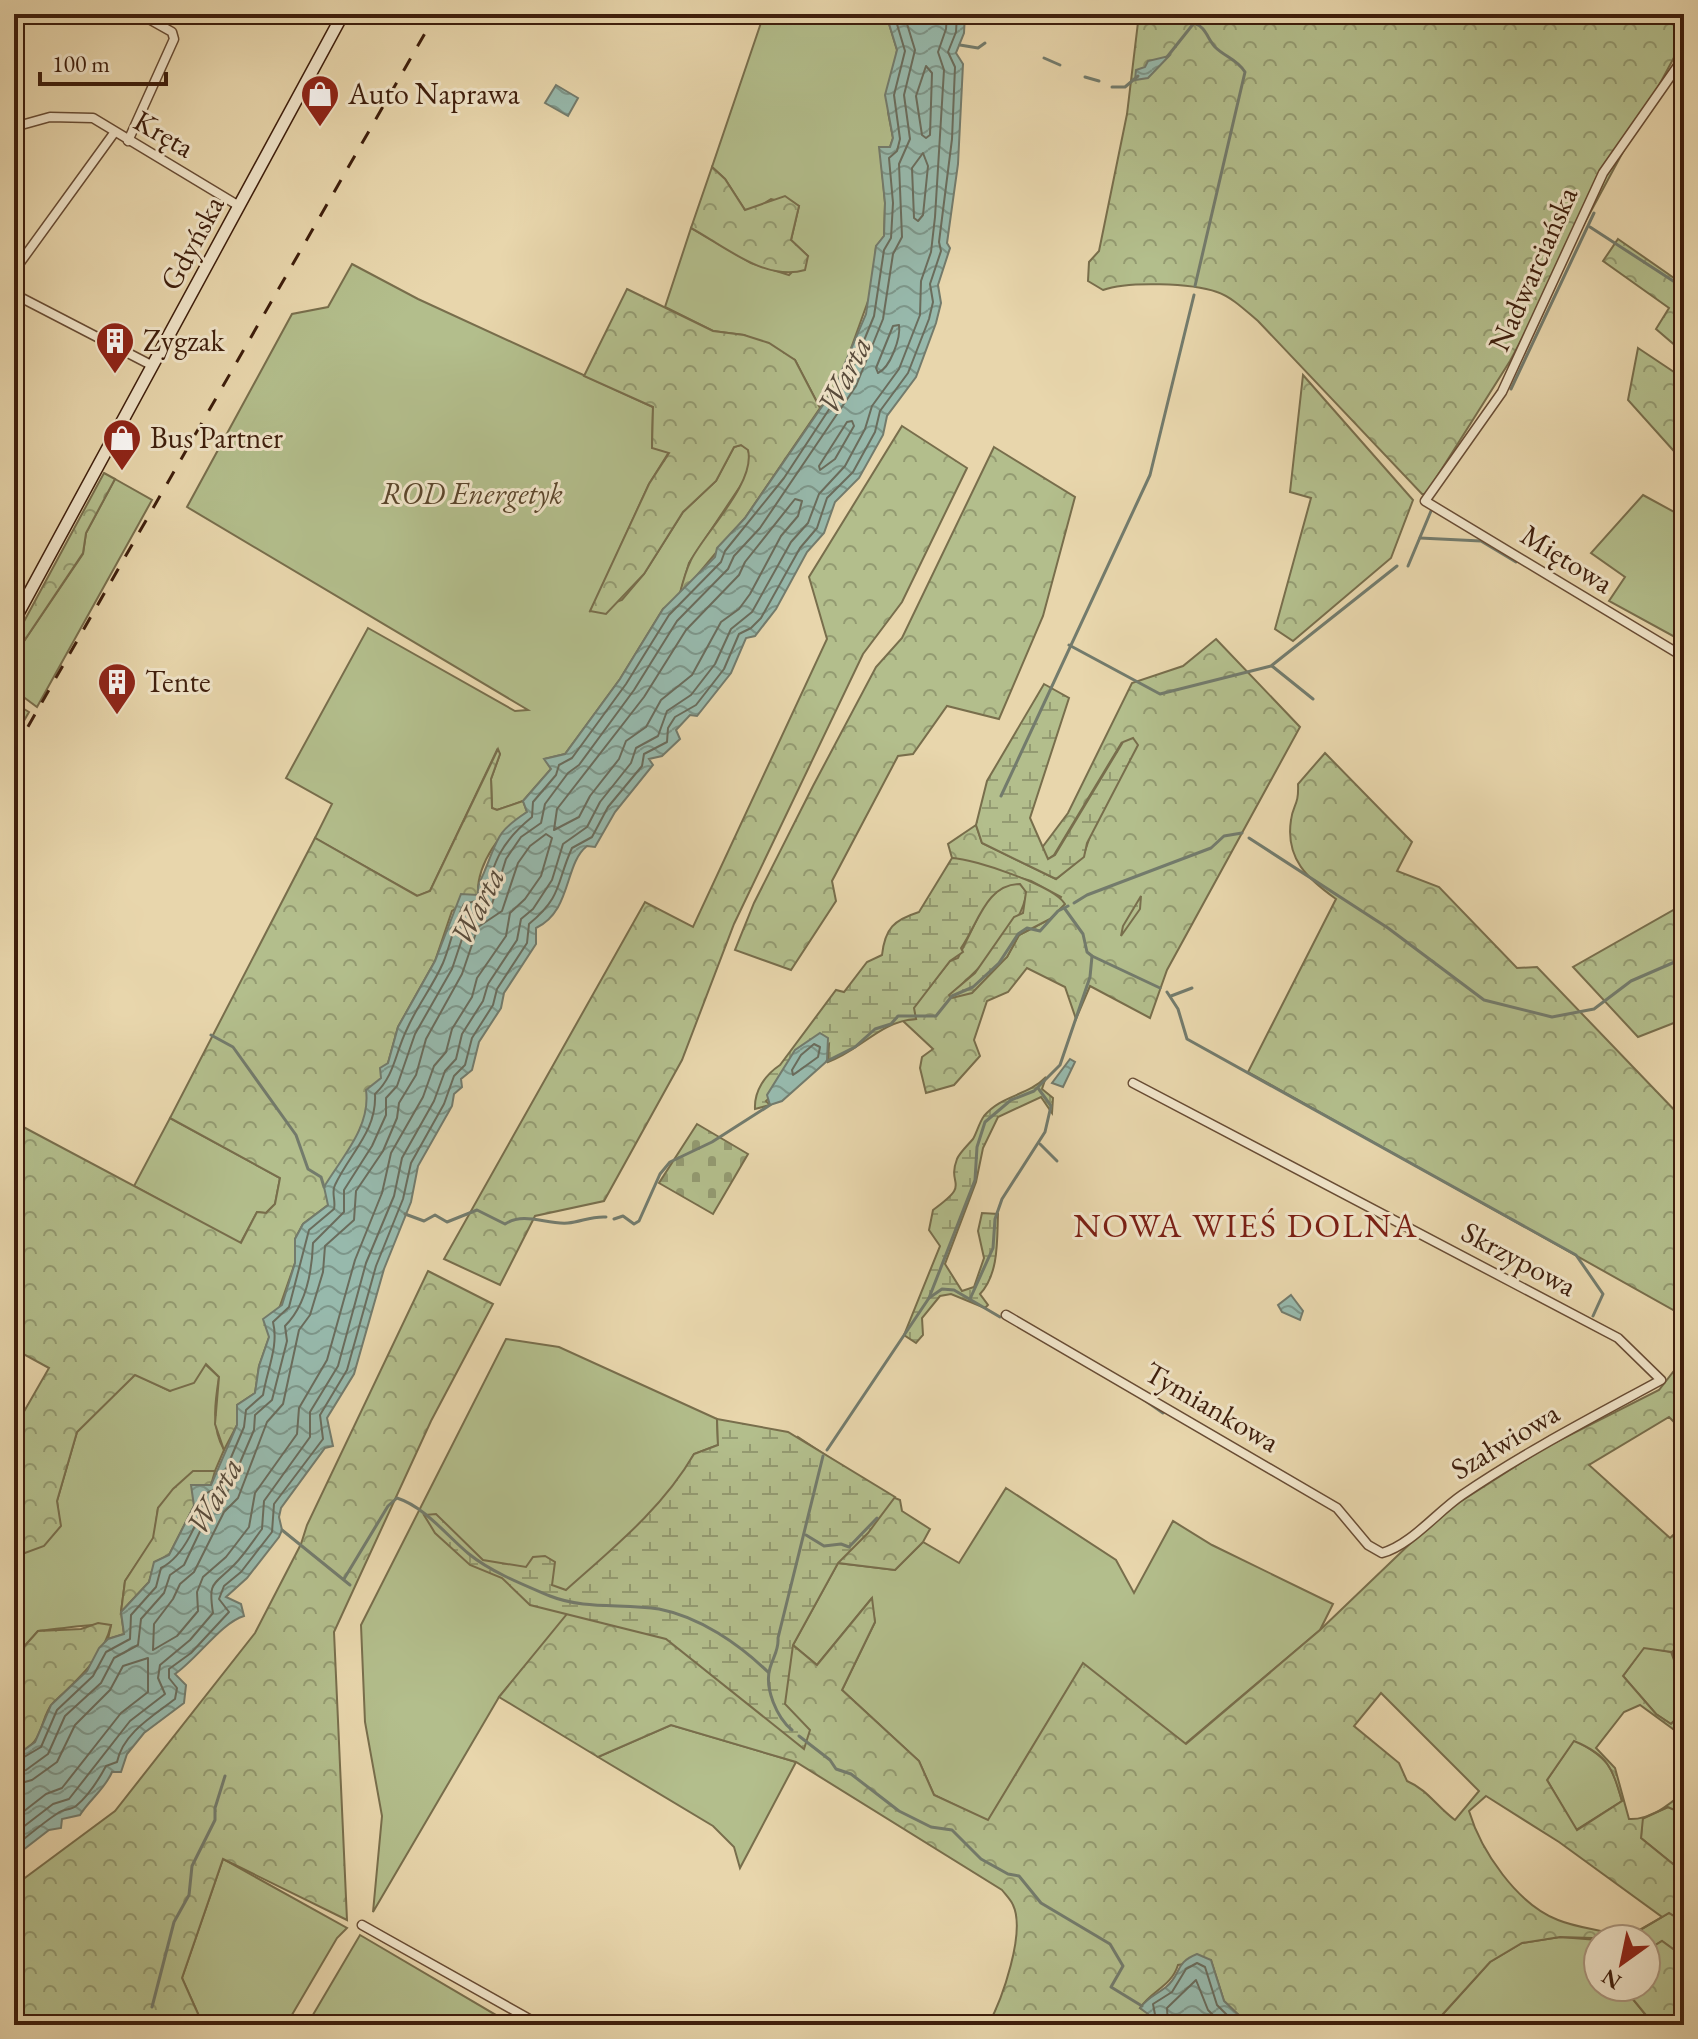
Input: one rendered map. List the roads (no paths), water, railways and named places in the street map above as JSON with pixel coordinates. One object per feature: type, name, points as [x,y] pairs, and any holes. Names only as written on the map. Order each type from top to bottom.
[{"type":"main road","name":"Gdyńska","points":[[14,621],[343,14]]},
{"type":"street","points":[[128,141],[174,39],[172,32],[140,14]]},
{"type":"street","name":"Nadwarciańska","points":[[1425,501],[1502,392],[1603,173],[1684,57]]},
{"type":"street","name":"Kręta","points":[[14,127],[70,115],[93,118],[239,206]]},
{"type":"street","points":[[14,271],[114,133]]},
{"type":"street","points":[[14,294],[153,366]]},
{"type":"street","name":"Miętowa","points":[[1425,501],[1684,657]]},
{"type":"street","name":"Skrzypowa","points":[[1133,1083],[1618,1338],[1661,1380]]},
{"type":"street","name":"Tymiankowa","points":[[1006,1315],[1337,1508],[1368,1545],[1382,1553]]},
{"type":"street","name":"Szałwiowa","points":[[1382,1553],[1400,1544],[1461,1496],[1533,1450],[1661,1380]]},
{"type":"street","points":[[362,1925],[540,2025]]},
{"type":"water","name":"Warta","points":[[886,14],[965,14],[964,33],[956,53],[963,64],[958,164],[947,243],[950,248],[938,285],[941,303],[936,323],[916,377],[887,416],[883,435],[859,478],[835,502],[824,533],[807,552],[776,609],[755,636],[746,638],[731,673],[697,716],[690,715],[676,730],[680,739],[662,756],[649,759],[653,765],[615,812],[595,847],[587,846],[580,854],[556,911],[536,928],[536,944],[504,993],[501,1008],[479,1042],[472,1070],[461,1079],[462,1087],[454,1094],[452,1106],[418,1166],[411,1202],[384,1269],[354,1374],[327,1418],[333,1446],[325,1448],[281,1508],[279,1517],[282,1530],[279,1537],[247,1578],[226,1597],[241,1604],[244,1616],[218,1633],[175,1674],[186,1685],[184,1703],[144,1733],[127,1754],[121,1772],[112,1772],[80,1815],[62,1819],[61,1828],[49,1830],[14,1857],[14,1757],[35,1742],[51,1705],[87,1671],[99,1648],[108,1639],[124,1634],[121,1612],[149,1582],[154,1562],[169,1555],[194,1506],[191,1485],[211,1485],[237,1425],[237,1405],[255,1393],[259,1366],[269,1337],[263,1319],[282,1305],[295,1263],[295,1239],[303,1224],[328,1205],[324,1187],[360,1129],[366,1090],[381,1078],[380,1068],[388,1063],[398,1027],[435,961],[461,894],[478,895],[480,882],[499,837],[527,812],[523,801],[551,769],[544,759],[565,754],[620,679],[663,609],[715,557],[717,548],[745,518],[834,389],[866,314],[876,246],[884,236],[885,203],[879,147],[890,147],[893,138],[885,95],[897,50]]},
{"type":"water","points":[[1169,56],[1148,78],[1135,80],[1136,70],[1145,67],[1148,61]]},
{"type":"water","points":[[556,85],[578,98],[568,116],[545,103]]},
{"type":"water","points":[[820,1033],[828,1038],[827,1061],[782,1101],[770,1105],[767,1095],[795,1050]]},
{"type":"water","points":[[1070,1059],[1075,1062],[1063,1087],[1052,1083]]},
{"type":"water","points":[[1291,1295],[1303,1311],[1300,1320],[1282,1312],[1278,1305]]},
{"type":"water","points":[[1197,1954],[1211,1960],[1224,2001],[1249,2025],[1150,2024],[1148,2014],[1140,2008],[1171,1982],[1185,1961]]},
{"type":"waterway","points":[[1167,57],[1194,23],[1204,30],[1215,47],[1245,72],[1195,286]]},
{"type":"waterway","points":[[960,45],[978,48],[985,43]]},
{"type":"waterway","points":[[1044,58],[1060,65]]},
{"type":"waterway","points":[[1112,87],[1125,87],[1138,76]]},
{"type":"waterway","points":[[1085,77],[1099,81]]},
{"type":"waterway","points":[[1511,389],[1594,213]]},
{"type":"waterway","points":[[1590,227],[1684,288]]},
{"type":"waterway","points":[[1001,796],[1150,475],[1194,295]]},
{"type":"waterway","points":[[1408,566],[1431,511]]},
{"type":"waterway","points":[[1420,538],[1481,541],[1516,562]]},
{"type":"waterway","points":[[1069,645],[1160,694],[1271,666],[1397,566]]},
{"type":"waterway","points":[[1272,666],[1313,699]]},
{"type":"waterway","points":[[1074,903],[1087,895],[1211,848],[1224,836],[1242,833]]},
{"type":"waterway","points":[[1249,838],[1388,928],[1484,1000],[1552,1017],[1594,1009],[1631,981],[1684,958]]},
{"type":"waterway","points":[[827,1061],[855,1047],[875,1029],[891,1024],[898,1016],[936,1016],[952,996],[973,987],[999,963],[1018,934],[1027,928],[1040,931],[1058,911],[1068,906]]},
{"type":"waterway","points":[[827,1450],[929,1298],[975,1180],[977,1147],[985,1122],[1011,1100],[1034,1091],[1060,1065],[1090,977],[1092,956],[1087,952],[1083,934],[1065,909]]},
{"type":"waterway","points":[[1092,956],[1160,988]]},
{"type":"waterway","points":[[1171,996],[1192,988]]},
{"type":"waterway","points":[[1167,992],[1178,1009],[1187,1039],[1576,1255],[1603,1294],[1593,1316]]},
{"type":"waterway","points":[[211,1035],[233,1047],[296,1135],[308,1169],[321,1177],[324,1187]]},
{"type":"waterway","points":[[970,1299],[993,1248],[995,1219],[1002,1199],[1045,1132],[1051,1106],[1038,1088]]},
{"type":"waterway","points":[[614,1219],[623,1216],[634,1224],[639,1221],[660,1174],[670,1162],[712,1142],[770,1105]]},
{"type":"waterway","points":[[1040,1144],[1057,1161]]},
{"type":"waterway","points":[[405,1214],[424,1221],[435,1215],[447,1222],[477,1210],[505,1224],[528,1218],[568,1223],[606,1217]]},
{"type":"waterway","points":[[929,1298],[942,1289],[954,1290],[1000,1317]]},
{"type":"waterway","points":[[1143,1399],[1163,1413]]},
{"type":"waterway","points":[[792,1730],[773,1702],[769,1676],[823,1456]]},
{"type":"waterway","points":[[344,1579],[388,1506],[397,1498],[426,1515],[478,1561],[508,1578],[563,1600],[590,1605],[659,1609],[689,1618],[732,1642],[768,1672]]},
{"type":"waterway","points":[[806,1535],[824,1546],[841,1544],[849,1547],[877,1518]]},
{"type":"waterway","points":[[282,1530],[350,1585]]},
{"type":"waterway","points":[[799,1736],[830,1760],[836,1769],[851,1774],[899,1811],[931,1827],[952,1830],[981,1859],[1008,1874],[1019,1876],[1041,1903],[1110,1944],[1123,1966],[1111,1987],[1142,2006]]},
{"type":"waterway","points":[[152,2007],[174,1922],[189,1895],[192,1866],[215,1820],[215,1808],[225,1776]]},
{"type":"railway","points":[[14,751],[436,14]]},
{"type":"place","name":"Auto Naprawa","points":[[320,128]]},
{"type":"place","name":"Zygzak","points":[[115,375]]},
{"type":"place","name":"Bus Partner","points":[[122,472]]},
{"type":"place","name":"Tente","points":[[117,716]]},
{"type":"district","name":"NOWA WIEŚ DOLNA","points":[[1246,1225]]},
{"type":"park label","name":"ROD Energetyk","points":[[472,494]]}]
